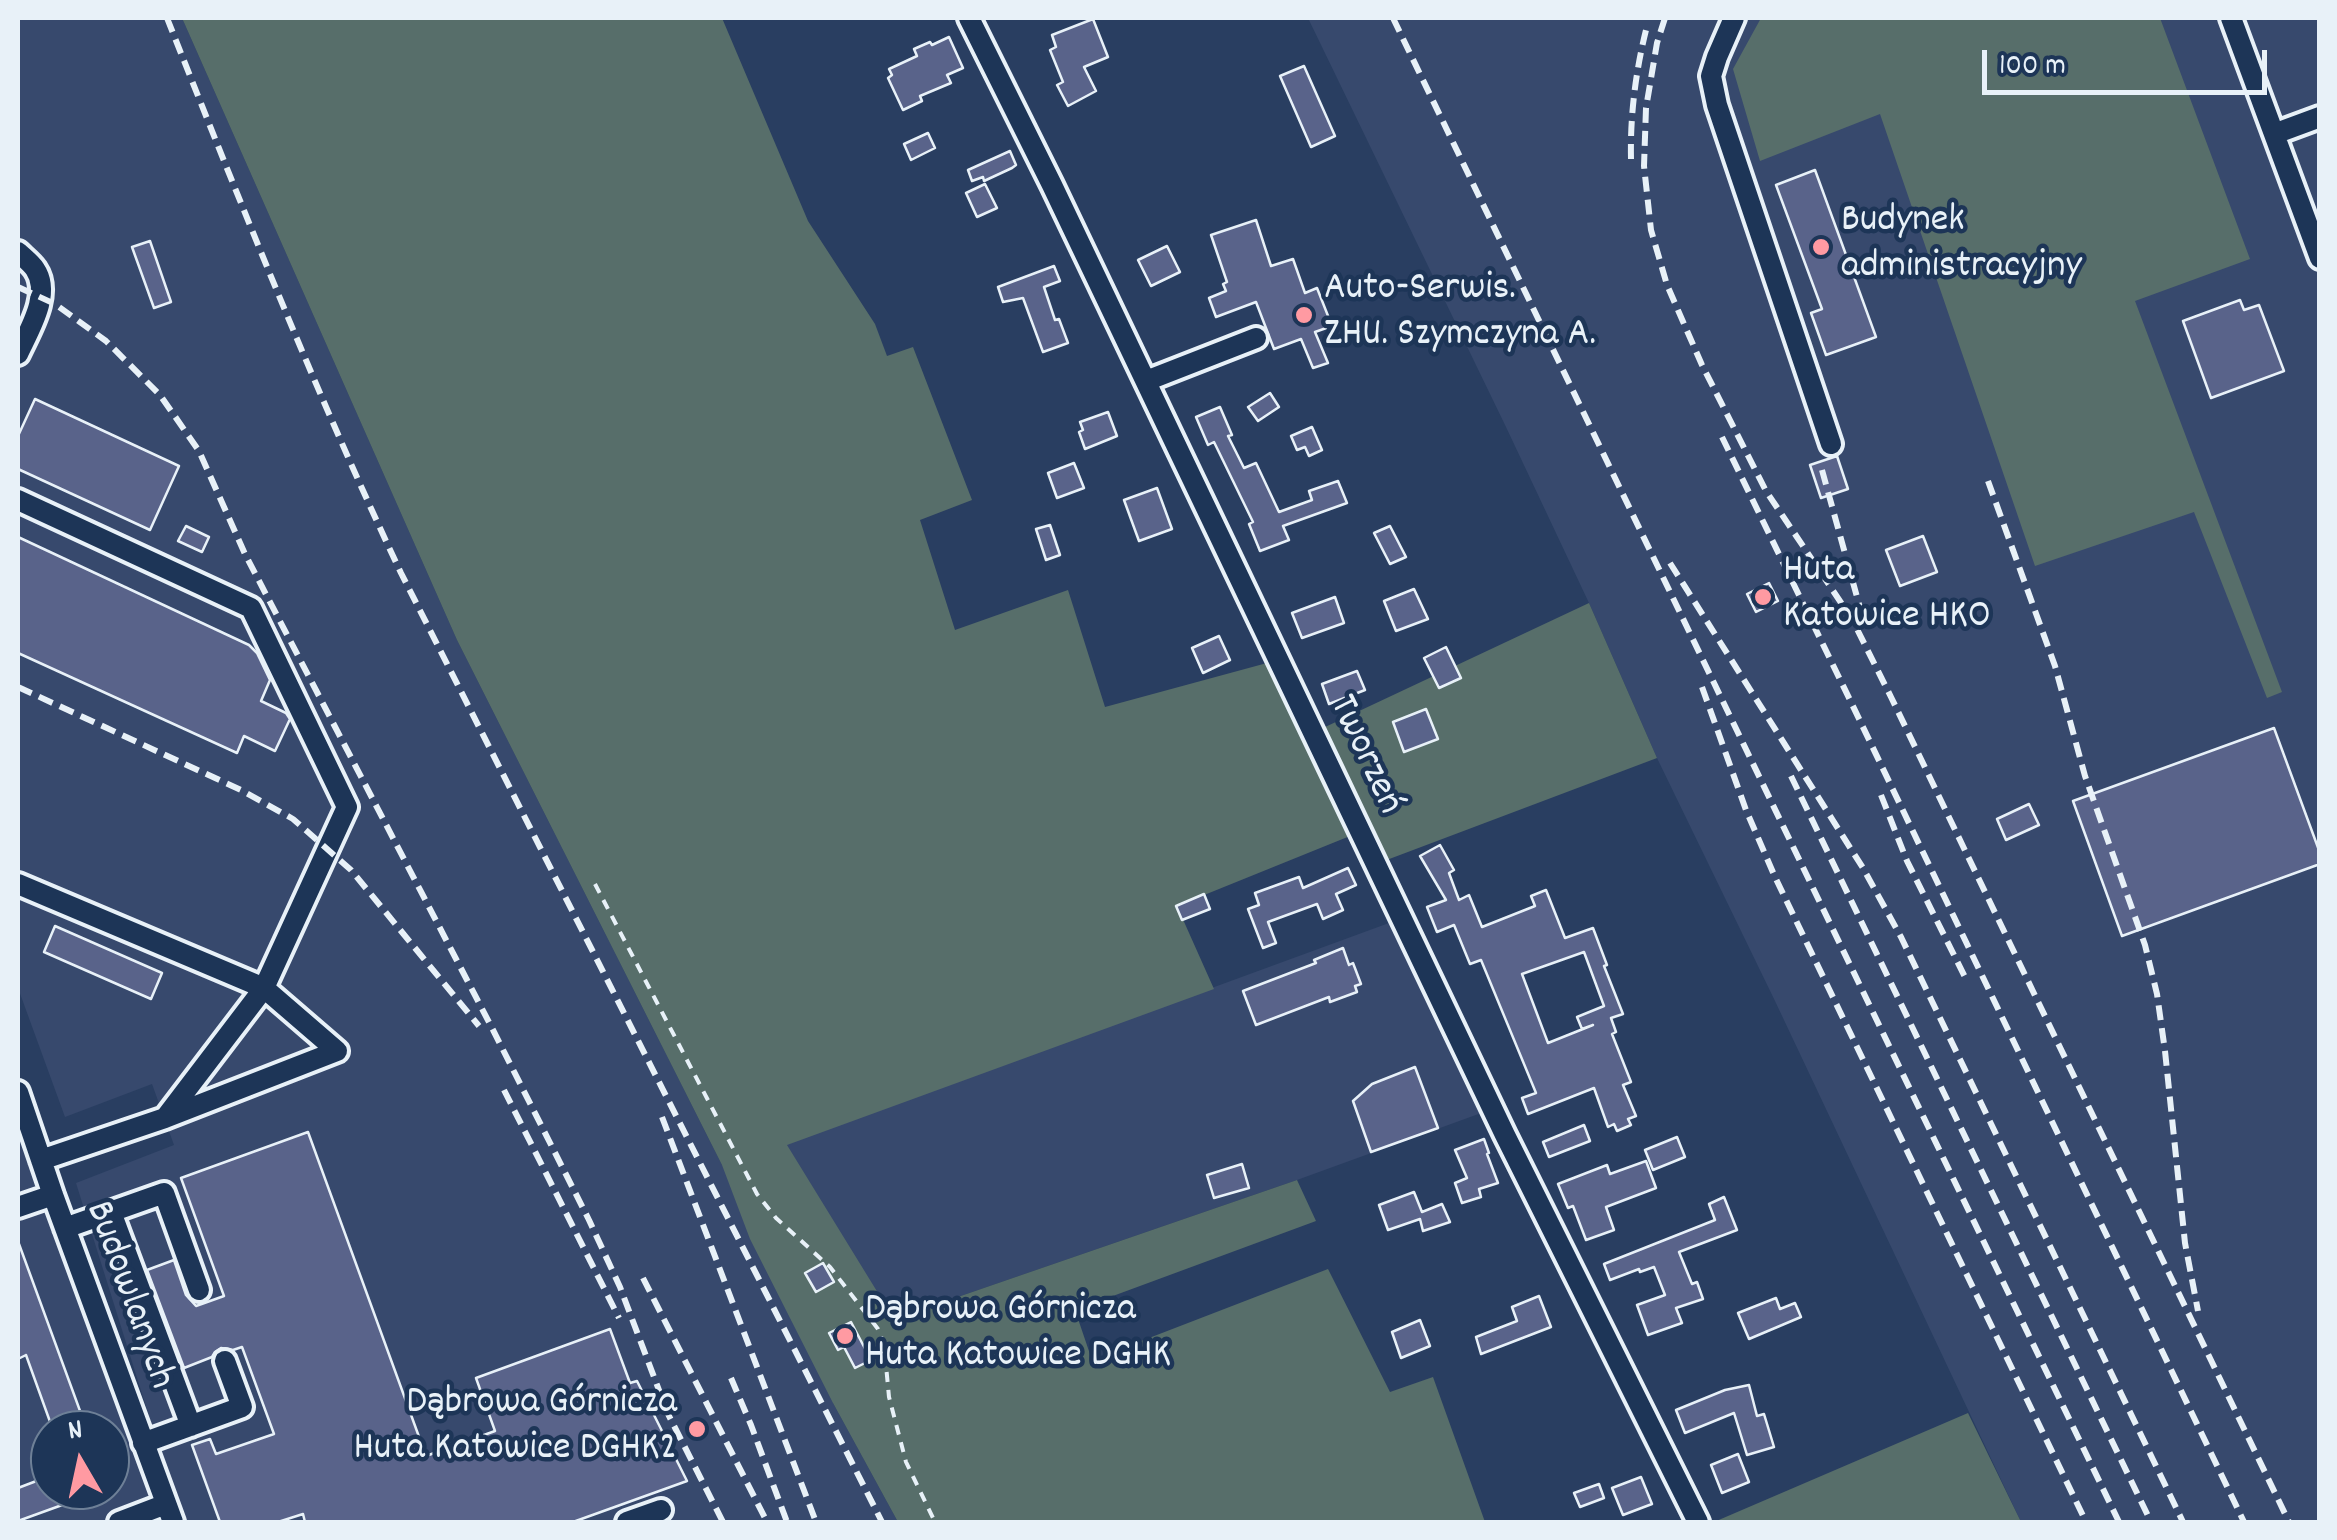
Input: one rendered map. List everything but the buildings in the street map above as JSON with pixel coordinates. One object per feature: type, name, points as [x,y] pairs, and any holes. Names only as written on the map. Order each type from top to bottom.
[{"type":"street","name":"Tworzeń","points":[[969,18],[1052,184],[1505,1136],[1698,1522]]},
{"type":"street","points":[[1734,18],[1711,76],[1717,105],[1831,444]]},
{"type":"street","points":[[2231,18],[2320,258]]},
{"type":"street","points":[[2274,134],[2320,118]]},
{"type":"street","points":[[18,252],[38,272],[40,298],[18,354]]},
{"type":"street","points":[[1146,382],[1256,338]]},
{"type":"street","points":[[18,500],[251,608],[347,808],[264,988],[165,1118]]},
{"type":"street","points":[[18,884],[264,988],[337,1051],[165,1118],[41,1160]]},
{"type":"street","name":"Budowlanych","points":[[18,1092],[169,1513]]},
{"type":"street","points":[[65,1228],[164,1193],[199,1290]]},
{"type":"street","points":[[18,1207],[52,1195]]},
{"type":"street","points":[[112,1212],[190,1426]]},
{"type":"street","points":[[144,1443],[242,1407],[225,1361]]},
{"type":"street","points":[[627,1522],[662,1510]]},
{"type":"street","points":[[120,1522],[169,1513]]},
{"type":"path","points":[[595,884],[757,1194],[776,1218],[830,1267],[878,1328],[884,1344],[889,1397],[906,1462],[936,1522]]},
{"type":"shaded area","points":[[18,18],[182,18],[457,640],[722,1165],[1389,923],[1484,1112],[894,1319],[833,1403],[898,1522],[185,1522],[76,1183],[174,1145],[152,1084],[65,1117],[18,988]],"holes":[[[149,241],[153,303],[132,248]]]},
{"type":"shaded area","points":[[1308,18],[2319,18],[2319,1522],[2021,1522],[1657,758],[1506,427]]},
{"type":"shaded area","points":[[18,1115],[125,1410],[30,1410],[30,1510],[130,1510],[130,1423],[166,1522],[18,1522]]},
{"type":"green space","points":[[182,18],[722,18],[808,221],[875,324],[887,356],[913,347],[972,500],[920,520],[955,630],[1068,590],[1105,707],[1267,663],[1350,836],[1177,906],[1214,989],[787,1145],[894,1319],[1297,1180],[1316,1221],[1075,1310],[1092,1360],[1328,1269],[1390,1392],[1433,1377],[1485,1522],[898,1522],[750,1239],[722,1165],[457,640]]},
{"type":"green space","points":[[1761,18],[2160,18],[2250,259],[2135,301],[2282,692],[2267,698],[2194,512],[2035,566],[1880,114],[1760,161],[1733,69]]},
{"type":"green space","points":[[1589,603],[1657,758],[1384,861],[1323,728]]},
{"type":"green space","points":[[1968,1413],[2021,1522],[1714,1522]]},
{"type":"railway","points":[[167,18],[309,366],[401,573],[882,1522]]},
{"type":"railway","points":[[1393,18],[2119,1522]]},
{"type":"railway","points":[[1665,18],[1646,108],[1644,166],[1651,230],[1667,285],[1702,365],[1766,491],[1852,619],[2289,1522]]},
{"type":"railway","points":[[1631,159],[1635,92],[1647,26]]},
{"type":"railway","points":[[18,287],[55,304],[106,341],[160,395],[199,451],[245,554],[589,1220],[620,1287],[668,1414],[723,1522]]},
{"type":"railway","points":[[1722,437],[2244,1522]]},
{"type":"railway","points":[[1822,470],[1865,626]]},
{"type":"railway","points":[[1988,481],[2055,666],[2085,776],[2145,945],[2157,994],[2185,1243],[2198,1311]]},
{"type":"railway","points":[[1670,563],[1863,868],[1901,937],[2183,1522]]},
{"type":"railway","points":[[18,687],[241,790],[293,819],[351,870],[479,1026]]},
{"type":"railway","points":[[1702,687],[1746,810],[1775,877],[2086,1522]]},
{"type":"railway","points":[[1791,776],[2151,1522]]},
{"type":"railway","points":[[1881,795],[1907,861],[1967,981]]},
{"type":"railway","points":[[504,1090],[619,1318]]},
{"type":"railway","points":[[662,1117],[816,1522]]},
{"type":"railway","points":[[643,1278],[767,1522]]},
{"type":"railway","points":[[731,1378],[787,1522]]},
{"type":"place","name":"Budynek administracyjny","points":[[1821,247]]},
{"type":"place","name":"Auto-Serwis. ZHU. Szymczyna A.","points":[[1304,315]]},
{"type":"place","name":"Huta Katowice HKO","points":[[1763,597]]},
{"type":"place","name":"Dąbrowa Górnicza Huta Katowice DGHK","points":[[845,1336]]},
{"type":"place","name":"Dąbrowa Górnicza Huta Katowice DGHK2","points":[[697,1429]]}]
